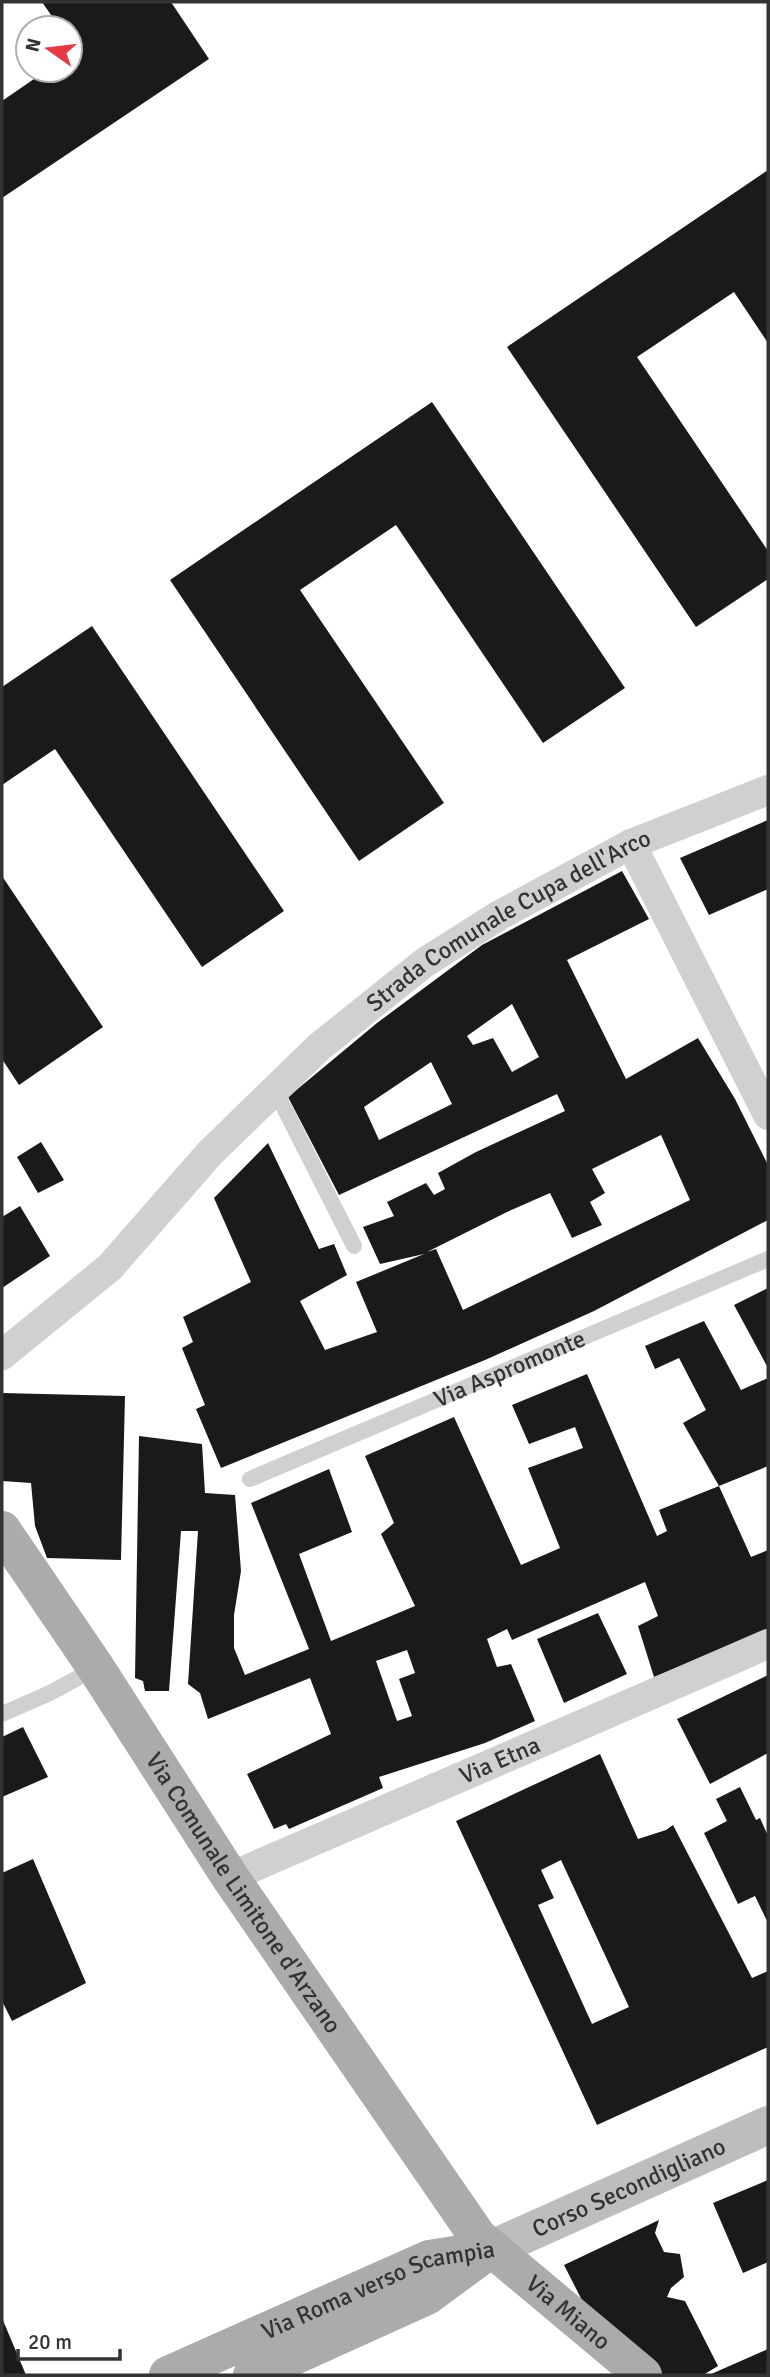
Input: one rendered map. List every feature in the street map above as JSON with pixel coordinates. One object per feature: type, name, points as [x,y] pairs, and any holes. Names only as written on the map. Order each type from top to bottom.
[{"type":"main road","name":"Via Comunale Limitone d'Arzano","points":[[2,1530],[96,1668],[230,1877],[478,2237],[492,2249]]},
{"type":"main road","name":"Corso Secondigliano","points":[[492,2249],[768,2125]]},
{"type":"main road","name":"Via Roma verso Scampia","points":[[168,2375],[429,2259],[492,2249]]},
{"type":"main road","name":"Via Roma verso Scampia","points":[[252,2375],[427,2296],[492,2249]]},
{"type":"main road","name":"Via Miano","points":[[492,2249],[643,2375]]},
{"type":"street","name":"Strada Comunale Cupa dell'Arco","points":[[2,1355],[110,1267],[210,1153],[319,1047],[424,962],[498,916],[631,845],[768,790]]},
{"type":"street","points":[[631,845],[768,1115]]},
{"type":"street","name":"Via Etna","points":[[230,1877],[768,1644]]},
{"type":"lane","points":[[275,1090],[354,1246]]},
{"type":"lane","name":"Via Aspromonte","points":[[250,1479],[768,1259]]},
{"type":"lane","points":[[2,1714],[96,1668]]},
{"type":"building","points":[[42,2],[171,2],[209,59],[2,198],[2,101],[27,84],[84,84],[84,14],[50,14]]},
{"type":"building","points":[[768,170],[768,343],[734,292],[637,357],[768,551],[768,579],[696,627],[507,347]]},
{"type":"building","points":[[432,402],[625,688],[543,743],[396,525],[300,590],[444,803],[359,861],[170,580]]},
{"type":"building","points":[[92,626],[284,911],[202,967],[55,749],[2,785],[2,687]]},
{"type":"building","points":[[768,820],[768,889],[709,915],[680,858]]},
{"type":"building","points":[[622,871],[649,919],[567,960],[626,1079],[698,1038],[735,1099],[768,1165],[768,1220],[594,1311],[485,1360],[221,1468],[196,1409],[205,1405],[182,1348],[193,1342],[183,1317],[251,1282],[214,1198],[268,1143],[319,1249],[334,1244],[347,1275],[300,1301],[325,1350],[377,1332],[356,1282],[424,1254],[380,1264],[363,1227],[394,1216],[387,1202],[426,1183],[434,1195],[445,1189],[438,1173],[476,1152],[565,1111],[557,1094],[339,1195],[288,1097],[377,1023],[482,945]],"holes":[[[512,1004],[539,1057],[512,1072],[493,1038],[473,1045],[467,1036]],[[431,1062],[452,1104],[379,1140],[364,1107]],[[661,1135],[690,1200],[463,1310],[436,1249],[427,1252],[550,1193],[572,1238],[602,1225],[590,1202],[605,1193],[592,1169]]]},
{"type":"building","points":[[2,876],[103,1027],[19,1085],[2,1059]]},
{"type":"building","points":[[41,1142],[64,1180],[38,1193],[17,1157]]},
{"type":"building","points":[[20,1206],[50,1256],[2,1288],[2,1217]]},
{"type":"building","points":[[768,1288],[768,1368],[734,1305]]},
{"type":"building","points":[[704,1321],[741,1390],[768,1378],[768,1466],[719,1486],[683,1423],[706,1410],[679,1358],[655,1369],[645,1346]]},
{"type":"building","points":[[587,1374],[657,1536],[667,1531],[659,1510],[719,1486],[751,1557],[768,1550],[768,1631],[654,1677],[638,1626],[658,1616],[645,1582],[512,1640],[507,1629],[487,1639],[497,1667],[511,1664],[535,1721],[485,1743],[379,1777],[383,1788],[289,1829],[286,1824],[274,1829],[247,1774],[331,1734],[310,1678],[208,1719],[200,1693],[188,1684],[198,1531],[181,1531],[169,1691],[145,1691],[143,1681],[135,1678],[139,1436],[202,1444],[205,1493],[235,1495],[241,1571],[234,1615],[234,1648],[245,1675],[309,1649],[251,1503],[329,1469],[352,1532],[299,1554],[331,1641],[415,1606],[381,1534],[394,1523],[365,1456],[454,1417],[521,1565],[560,1548],[528,1468],[583,1448],[575,1427],[529,1444],[512,1405]],"holes":[[[407,1650],[415,1673],[399,1679],[412,1716],[397,1721],[376,1661]]]},
{"type":"building","points":[[2,1393],[125,1396],[121,1560],[47,1558],[35,1526],[31,1483],[2,1481]]},
{"type":"building","points":[[598,1613],[627,1674],[564,1703],[537,1639]]},
{"type":"building","points":[[768,1675],[768,1753],[710,1784],[677,1719]]},
{"type":"building","points":[[23,1727],[48,1777],[2,1797],[2,1737]]},
{"type":"building","points":[[600,1754],[638,1839],[673,1825],[752,1978],[768,1971],[768,2047],[597,2125],[456,1821]],"holes":[[[561,1860],[629,2007],[592,2024],[538,1905],[554,1898],[541,1870]]]},
{"type":"building","points":[[740,1787],[756,1820],[760,1818],[768,1836],[768,1923],[755,1896],[738,1904],[704,1833],[727,1821],[716,1799]]},
{"type":"building","points":[[33,1859],[86,1983],[12,2021],[2,2001],[2,1873]]},
{"type":"building","points":[[768,2180],[768,2262],[743,2273],[713,2203]]},
{"type":"building","points":[[659,2220],[655,2233],[664,2252],[680,2254],[684,2277],[671,2288],[667,2297],[685,2301],[718,2366],[703,2375],[658,2375],[589,2314],[564,2265]]},
{"type":"building","points":[[2,2318],[26,2375],[2,2375]]},
{"type":"building","points":[[768,2349],[768,2375],[709,2375]]}]
